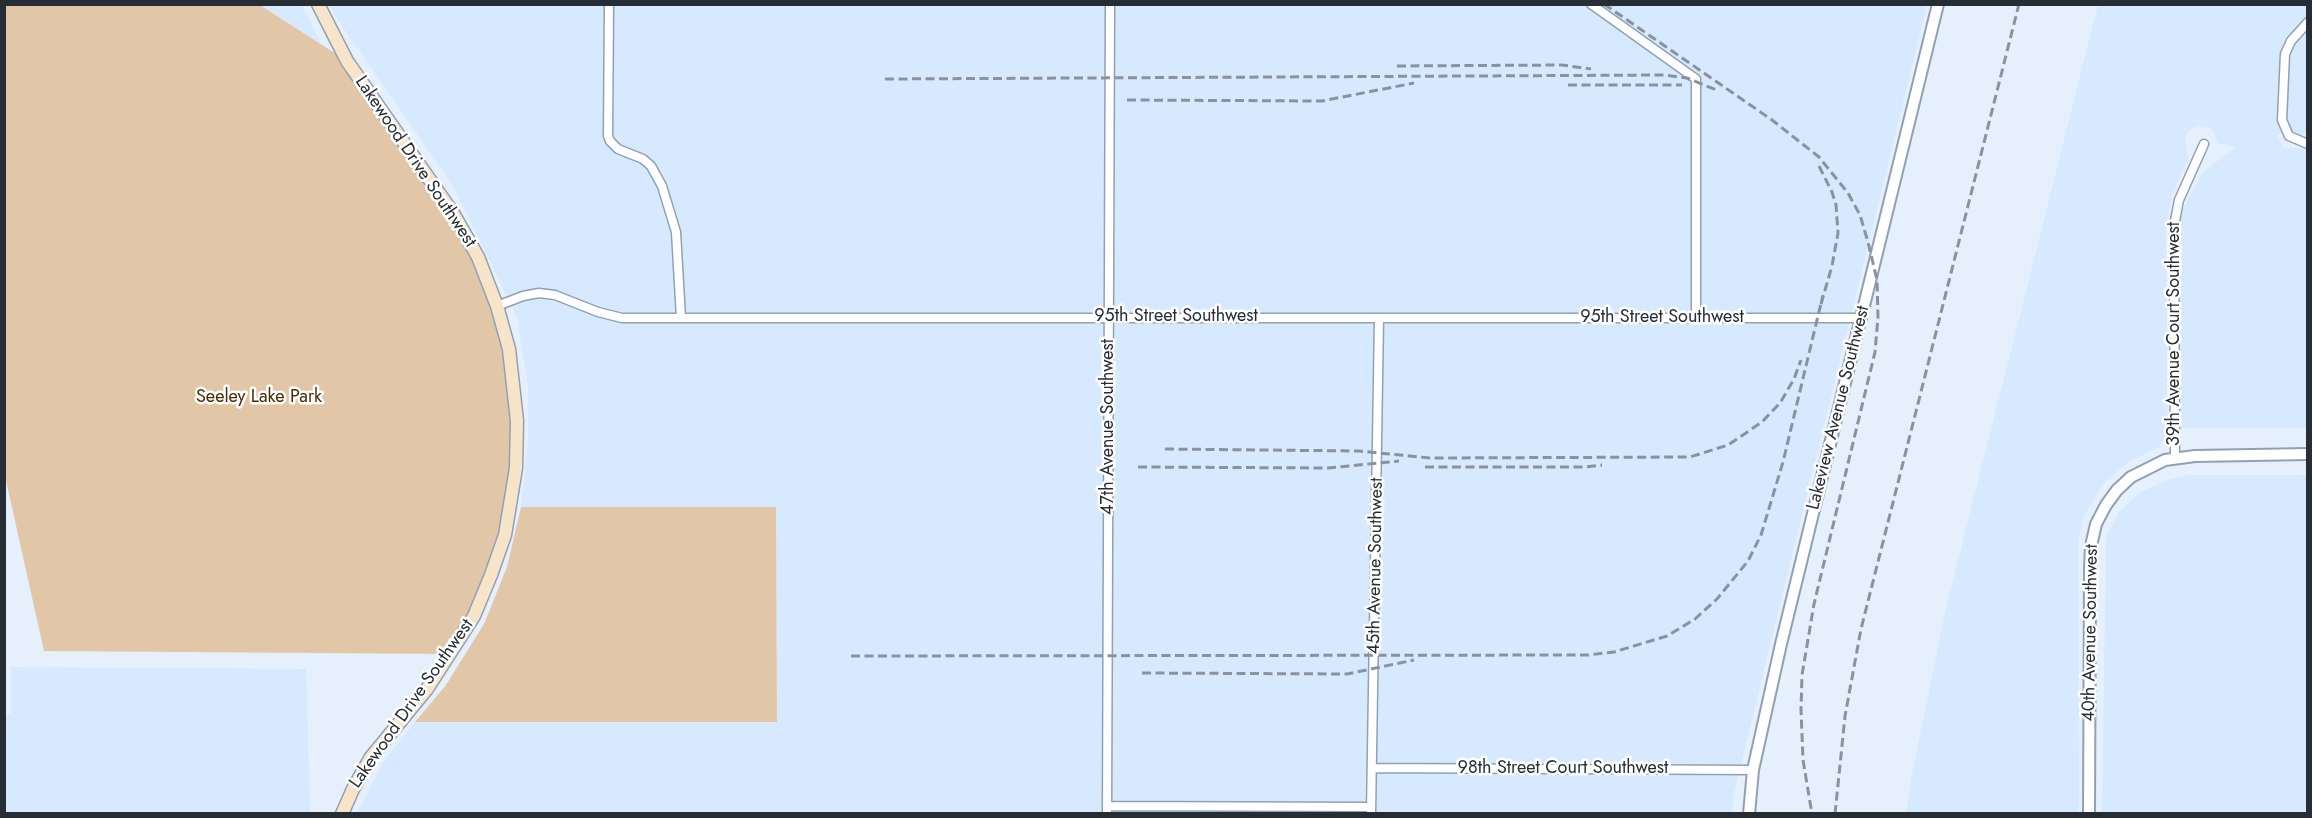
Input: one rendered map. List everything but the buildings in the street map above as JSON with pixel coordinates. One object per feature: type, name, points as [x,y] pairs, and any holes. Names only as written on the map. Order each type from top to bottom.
[{"type":"main road","name":"Lakewood Drive Southwest","points":[[318,4],[348,62],[466,234],[478,257],[497,306],[512,369],[518,446],[509,510],[498,557],[474,616],[452,654],[427,690],[371,757],[342,813]]},
{"type":"street","points":[[609,4],[608,136],[613,145],[643,159],[651,166],[663,186],[676,232],[680,265],[681,318]]},
{"type":"street","name":"47th Avenue Southwest","points":[[1107,810],[1110,4]]},
{"type":"street","points":[[1591,4],[1696,79],[1696,318]]},
{"type":"street","name":"Lakeview Avenue Southwest","points":[[1749,813],[1754,770],[1804,546],[1938,4]]},
{"type":"street","points":[[2307,22],[2291,41],[2285,54],[2282,120],[2289,136],[2307,144]]},
{"type":"street","name":"39th Avenue Court Southwest","points":[[2175,458],[2174,226],[2179,201],[2204,144]]},
{"type":"street","name":"95th Street Southwest","points":[[497,306],[523,296],[547,293],[622,318],[1862,318]]},
{"type":"street","name":"45th Avenue Southwest","points":[[1371,810],[1380,318]]},
{"type":"street","name":"40th Avenue Southwest","points":[[2089,813],[2091,546],[2096,524],[2106,505],[2131,477],[2155,464],[2175,458],[2307,454]]},
{"type":"street","name":"98th Street Court Southwest","points":[[1373,768],[1754,770]]},
{"type":"street","points":[[1107,810],[1371,810]]},
{"type":"shaded area","points":[[260,5],[302,5],[321,44]]},
{"type":"shaded area","points":[[331,5],[1927,5],[1733,797],[1732,813],[357,813],[382,764],[415,722],[777,722],[776,508],[521,507],[528,442],[528,386],[517,317],[453,186],[333,13]]},
{"type":"shaded area","points":[[2098,5],[2307,5],[2307,134],[2277,134],[2283,148],[2307,148],[2307,428],[2179,428],[2180,215],[2203,172],[2236,147],[2218,143],[2214,132],[2208,127],[2196,126],[2189,131],[2185,139],[2188,159],[2172,195],[2166,224],[2168,436],[2164,437],[2159,447],[2127,463],[2103,484],[2084,516],[2078,540],[2079,813],[1906,814],[1945,613]]},
{"type":"shaded area","points":[[2188,475],[2307,475],[2307,813],[2102,813],[2107,535],[2119,512],[2139,493],[2167,480]]},
{"type":"shaded area","points":[[11,667],[306,669],[310,813],[5,813],[4,715],[11,714]]},
{"type":"green space","name":"Seeley Lake Park","points":[[4,5],[260,5],[347,61],[453,213],[497,306],[517,421],[505,535],[451,654],[44,651],[5,476]]},
{"type":"green space","points":[[521,507],[776,507],[777,722],[415,722],[446,685],[484,624],[507,567]]},
{"type":"railway","points":[[1604,4],[1772,120],[1819,157],[1848,193],[1860,215],[1868,242],[1877,280],[1878,317],[1875,352],[1814,604],[1802,675],[1803,760],[1812,814]]},
{"type":"railway","points":[[1835,814],[1845,716],[1861,629],[2019,4]]},
{"type":"railway","points":[[1397,66],[1562,65],[1591,69]]},
{"type":"railway","points":[[885,79],[1664,75],[1687,78],[1719,91]]},
{"type":"railway","points":[[1127,100],[1322,101],[1414,83]]},
{"type":"railway","points":[[1568,85],[1682,85]]},
{"type":"railway","points":[[1819,166],[1836,205],[1838,233],[1832,266],[1821,304]]},
{"type":"railway","points":[[851,656],[1588,655],[1614,652],[1667,636],[1695,619],[1717,599],[1748,561],[1761,535],[1783,462],[1823,295]]},
{"type":"railway","points":[[1165,449],[1359,451],[1430,458],[1690,457],[1728,445],[1762,422],[1780,403],[1794,379],[1801,360]]},
{"type":"railway","points":[[1138,467],[1328,468],[1399,461]]},
{"type":"railway","points":[[1425,467],[1602,465]]},
{"type":"railway","points":[[1142,673],[1347,674],[1414,660]]}]
